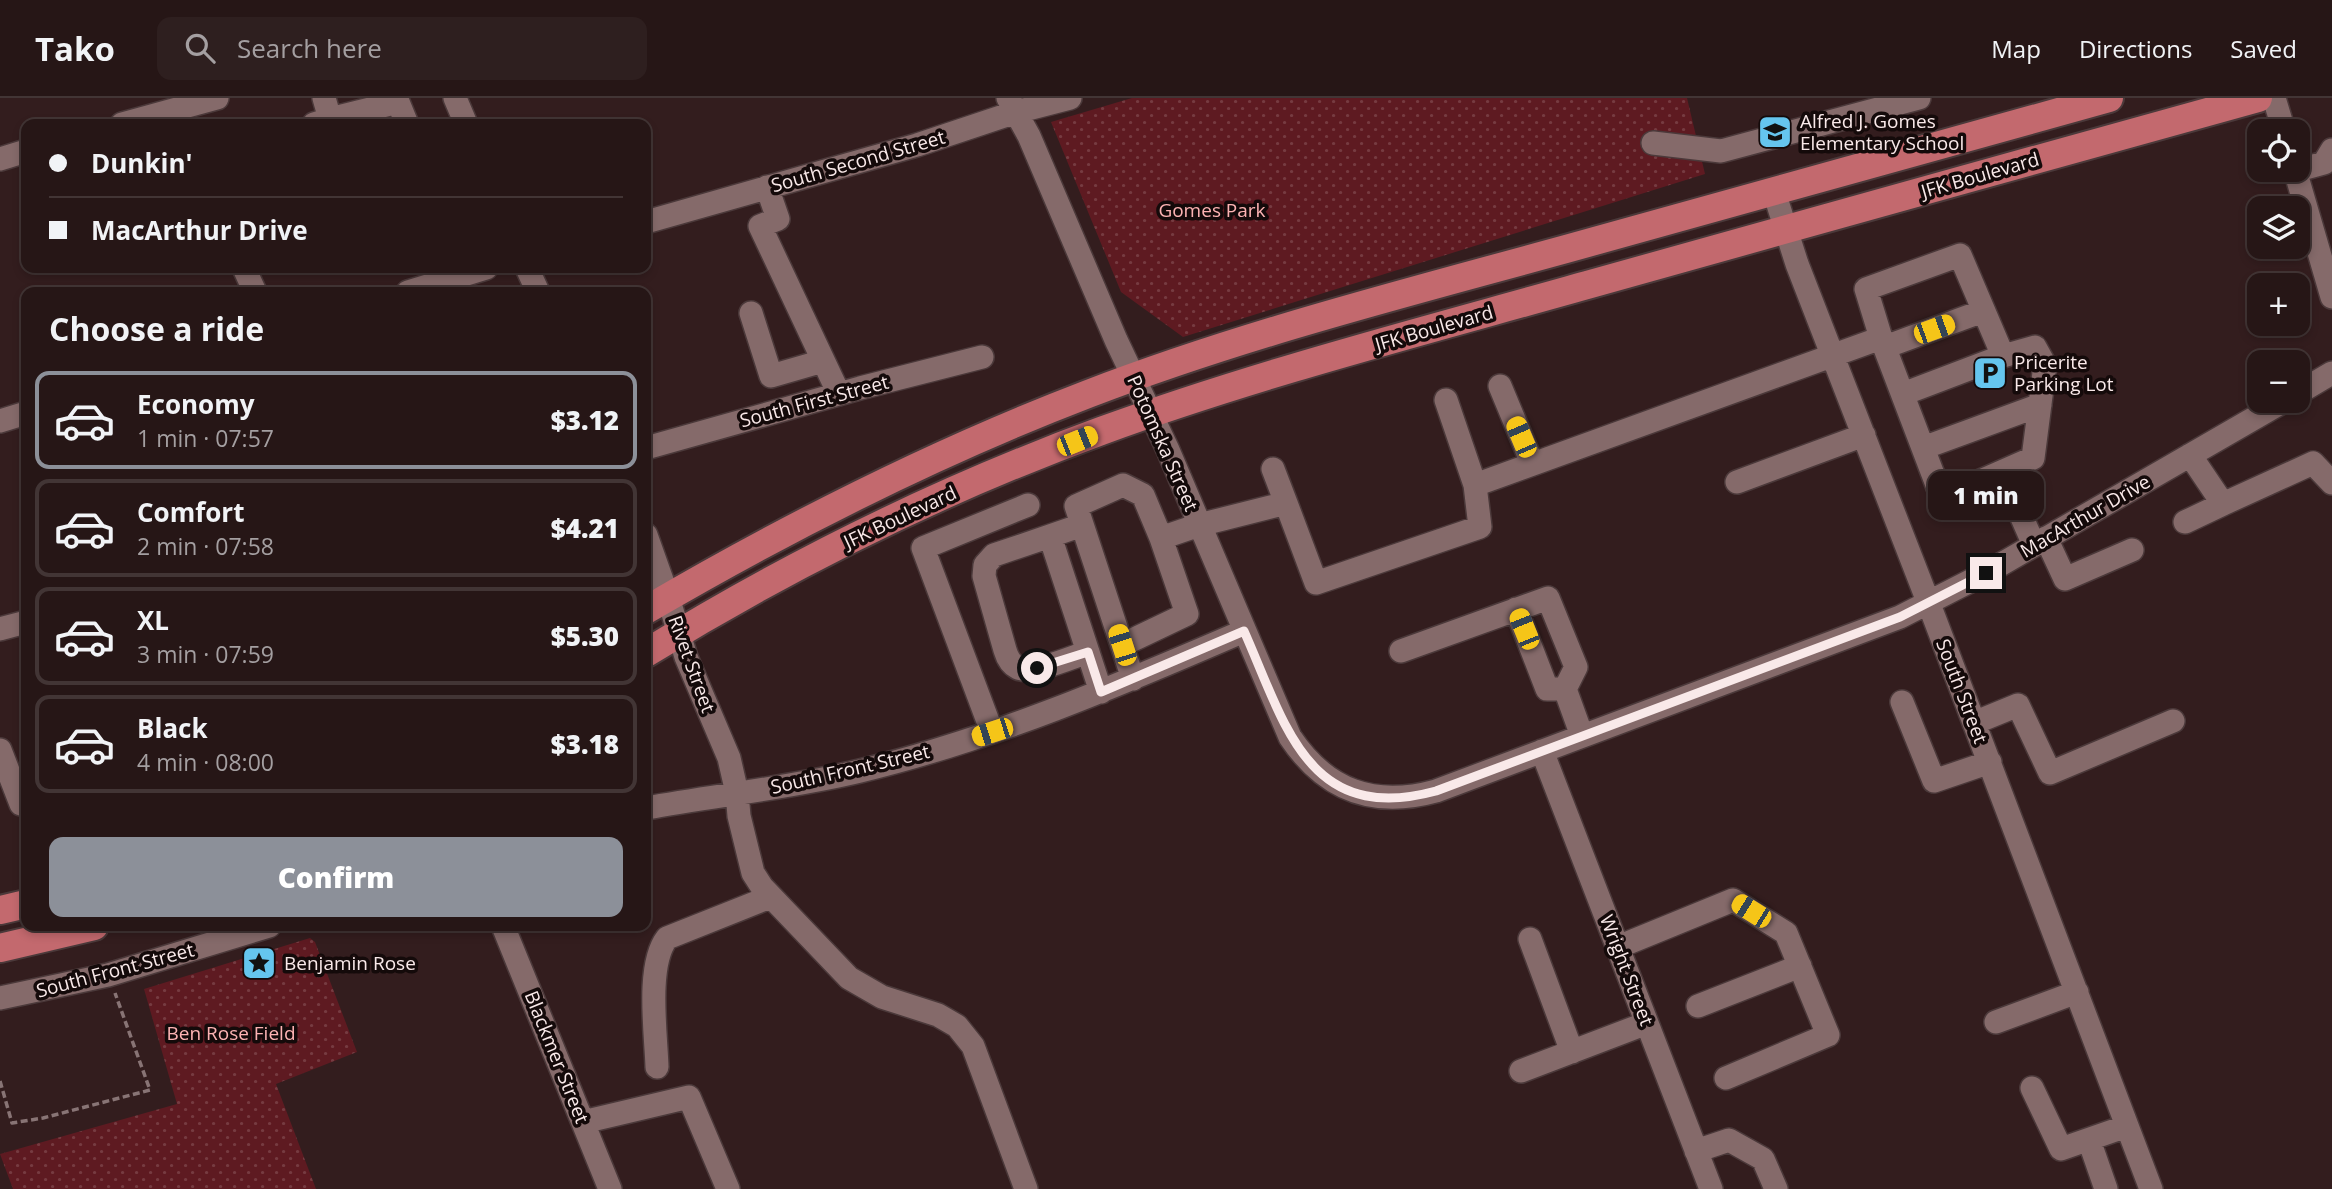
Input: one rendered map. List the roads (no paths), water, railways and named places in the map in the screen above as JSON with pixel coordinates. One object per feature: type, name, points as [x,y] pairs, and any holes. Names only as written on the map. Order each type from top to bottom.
[{"type":"main road","name":"JFK Boulevard","points":[[657,603],[788,530],[953,450],[1133,377],[1306,320],[2109,98]]},
{"type":"main road","name":"JFK Boulevard","points":[[651,650],[804,564],[943,496],[1101,431],[1322,359],[2258,98]]},
{"type":"main road","points":[[0,910],[21,905]]},
{"type":"main road","points":[[0,948],[72,931]]},
{"type":"street","points":[[140,119],[217,98]]},
{"type":"street","points":[[454,98],[464,119]]},
{"type":"street","name":"South Second Street","points":[[651,221],[917,145],[1012,105],[1070,98]]},
{"type":"street","points":[[1653,143],[1721,151],[1919,98]]},
{"type":"street","points":[[2274,98],[2280,119]]},
{"type":"street","points":[[323,114],[398,102],[405,119]]},
{"type":"street","name":"Potomska Street","points":[[1012,105],[1029,136],[1290,737],[1308,761],[1329,779]]},
{"type":"street","points":[[2310,166],[2324,163],[2332,150]]},
{"type":"street","points":[[0,159],[21,153]]},
{"type":"street","points":[[2298,182],[2332,297]]},
{"type":"street","points":[[767,187],[778,219],[760,226],[839,394]]},
{"type":"street","name":"South Street","points":[[1774,192],[1785,229],[2151,1189]]},
{"type":"street","points":[[1903,394],[2003,356],[2035,347],[2045,365],[2033,458],[1942,498],[1883,343],[1866,289],[1960,255],[2003,356]]},
{"type":"street","points":[[424,287],[469,273]]},
{"type":"street","points":[[464,287],[476,273]]},
{"type":"street","points":[[1475,485],[1833,355],[1883,343],[1983,311]]},
{"type":"street","points":[[751,313],[771,376],[823,361]]},
{"type":"street","name":"South First Street","points":[[651,448],[982,357]]},
{"type":"street","points":[[2310,386],[2332,373]]},
{"type":"street","points":[[1500,386],[1532,463]]},
{"type":"street","points":[[1273,469],[1316,583],[1480,527],[1475,485],[1446,400]]},
{"type":"street","points":[[1923,448],[2040,405]]},
{"type":"street","name":"MacArthur Drive","points":[[1329,779],[1356,792],[1388,798],[1403,798],[1436,791],[1887,622],[1929,604],[2263,413]]},
{"type":"street","points":[[0,421],[21,415]]},
{"type":"street","points":[[1737,482],[1864,435]]},
{"type":"street","points":[[2190,455],[2223,504]]},
{"type":"street","points":[[2185,522],[2313,463],[2332,483]]},
{"type":"street","points":[[2002,472],[2040,542],[2065,579],[2133,550]]},
{"type":"street","points":[[1122,645],[1187,614],[1143,495],[1123,485],[1076,506],[1133,679]]},
{"type":"street","points":[[1161,538],[1199,525],[1286,503]]},
{"type":"street","points":[[992,732],[923,548],[1028,505]]},
{"type":"street","points":[[1082,525],[994,555],[985,565],[984,576],[1005,650],[1009,660],[1018,668],[1029,670],[1088,652]]},
{"type":"street","points":[[1050,536],[1101,692]]},
{"type":"street","name":"Rivet Street","points":[[651,566],[657,603],[679,633],[686,657],[729,758],[753,873],[770,897],[857,984],[882,997],[938,1015],[957,1026],[973,1046],[1026,1189]]},
{"type":"street","points":[[1401,651],[1548,598],[1576,667],[1565,689],[1582,736]]},
{"type":"street","points":[[1516,609],[1547,689],[1565,689]]},
{"type":"street","points":[[0,629],[21,623]]},
{"type":"street","name":"South Front Street","points":[[651,807],[859,771],[992,732],[1101,692],[1244,631]]},
{"type":"street","points":[[1902,702],[1934,781],[1990,762]]},
{"type":"street","points":[[1975,723],[2018,705],[2050,773],[2172,721]]},
{"type":"street","points":[[0,750],[16,806]]},
{"type":"street","name":"Wright Street","points":[[1542,751],[1711,1189]]},
{"type":"street","points":[[657,1068],[655,989],[656,961],[660,947],[667,939],[770,897]]},
{"type":"street","points":[[1618,947],[1733,900],[1786,933],[1828,1035],[1726,1078]]},
{"type":"street","name":"South Front Street","points":[[0,998],[108,975],[253,931]]},
{"type":"street","name":"Blackmer Street","points":[[505,931],[610,1189]]},
{"type":"street","points":[[1530,939],[1572,1052]]},
{"type":"street","points":[[1698,1006],[1800,966]]},
{"type":"street","points":[[1996,1023],[2077,992]]},
{"type":"street","points":[[1521,1071],[1647,1023]]},
{"type":"street","points":[[2032,1088],[2061,1149],[2127,1126]]},
{"type":"street","points":[[583,1122],[689,1097],[728,1189]]},
{"type":"street","points":[[1696,1151],[1729,1140],[1763,1159],[1776,1189]]},
{"type":"street","points":[[2089,1140],[2106,1189]]},
{"type":"place","name":"Alfred J. Gomes Elementary School","points":[[1775,132]]},
{"type":"place","name":"Pricerite Parking Lot","points":[[1990,373]]},
{"type":"place","name":"Benjamin Rose","points":[[259,963]]},
{"type":"park label","name":"Gomes Park","points":[[1212,210]]},
{"type":"park label","name":"Ben Rose Field","points":[[231,1033]]}]
